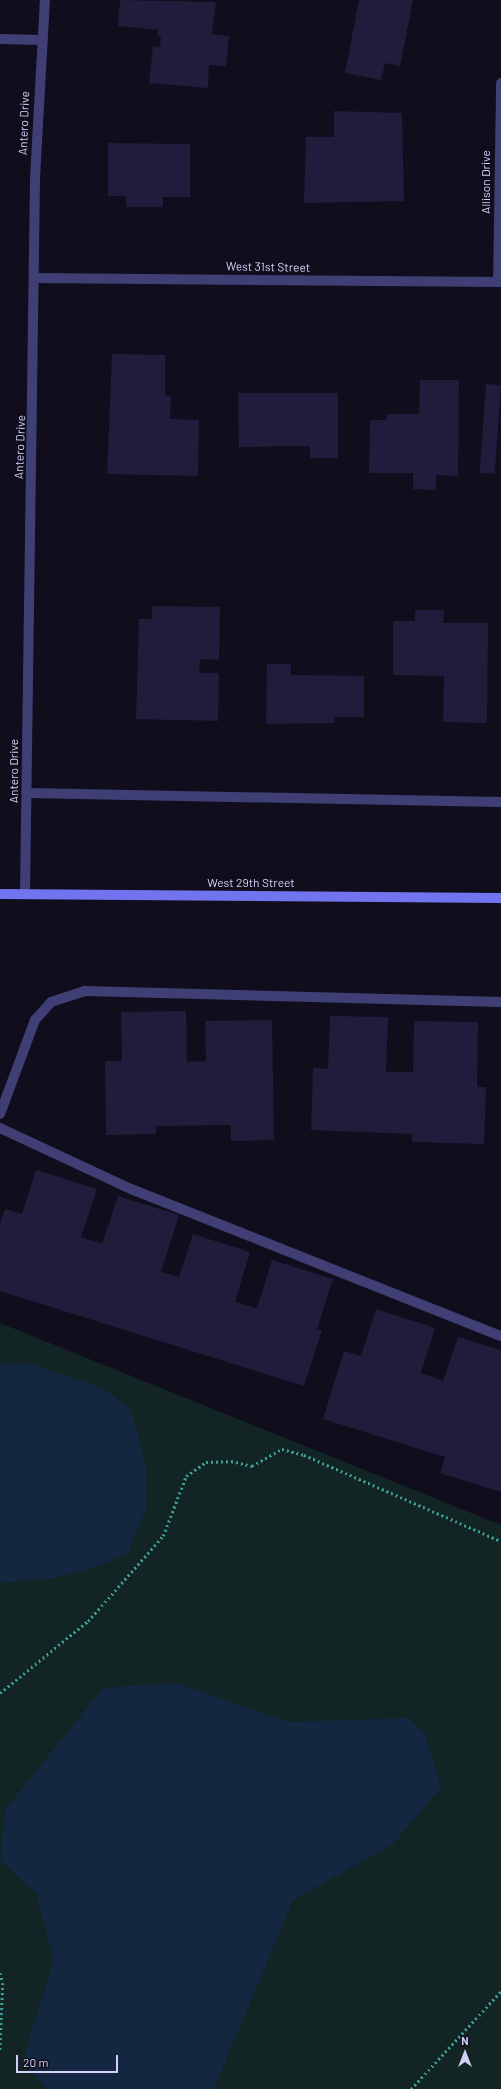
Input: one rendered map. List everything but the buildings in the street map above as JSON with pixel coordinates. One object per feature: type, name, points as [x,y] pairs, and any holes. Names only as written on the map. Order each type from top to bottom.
[{"type":"main road","name":"West 29th Street","points":[[0,894],[501,898]]},
{"type":"street","name":"Antero Drive","points":[[25,894],[28,793],[35,278],[41,40],[45,0]]},
{"type":"street","points":[[0,39],[41,40]]},
{"type":"street","name":"Allison Drive","points":[[500,282],[501,83]]},
{"type":"street","name":"West 31st Street","points":[[35,278],[500,282]]},
{"type":"street","points":[[28,793],[501,802]]},
{"type":"street","points":[[0,1114],[35,1020],[52,1002],[85,991],[501,1002]]},
{"type":"street","points":[[0,1128],[131,1188],[501,1336]]},
{"type":"path","points":[[0,1693],[88,1621],[163,1536],[186,1476],[206,1462],[232,1461],[252,1466],[282,1449],[304,1455],[501,1541]]},
{"type":"path","points":[[0,1973],[3,1983],[0,2052]]},
{"type":"path","points":[[411,2089],[501,1991]]},
{"type":"green space","points":[[0,1323],[501,1525],[501,2089],[0,2089]]},
{"type":"water","points":[[0,1363],[33,1365],[102,1388],[131,1410],[146,1467],[146,1509],[128,1553],[96,1567],[54,1578],[0,1583]]},
{"type":"water","points":[[177,1683],[288,1722],[408,1718],[424,1732],[441,1787],[392,1845],[293,1900],[214,2089],[47,2089],[22,2062],[54,1960],[36,1893],[0,1860],[5,1810],[103,1688]]}]
